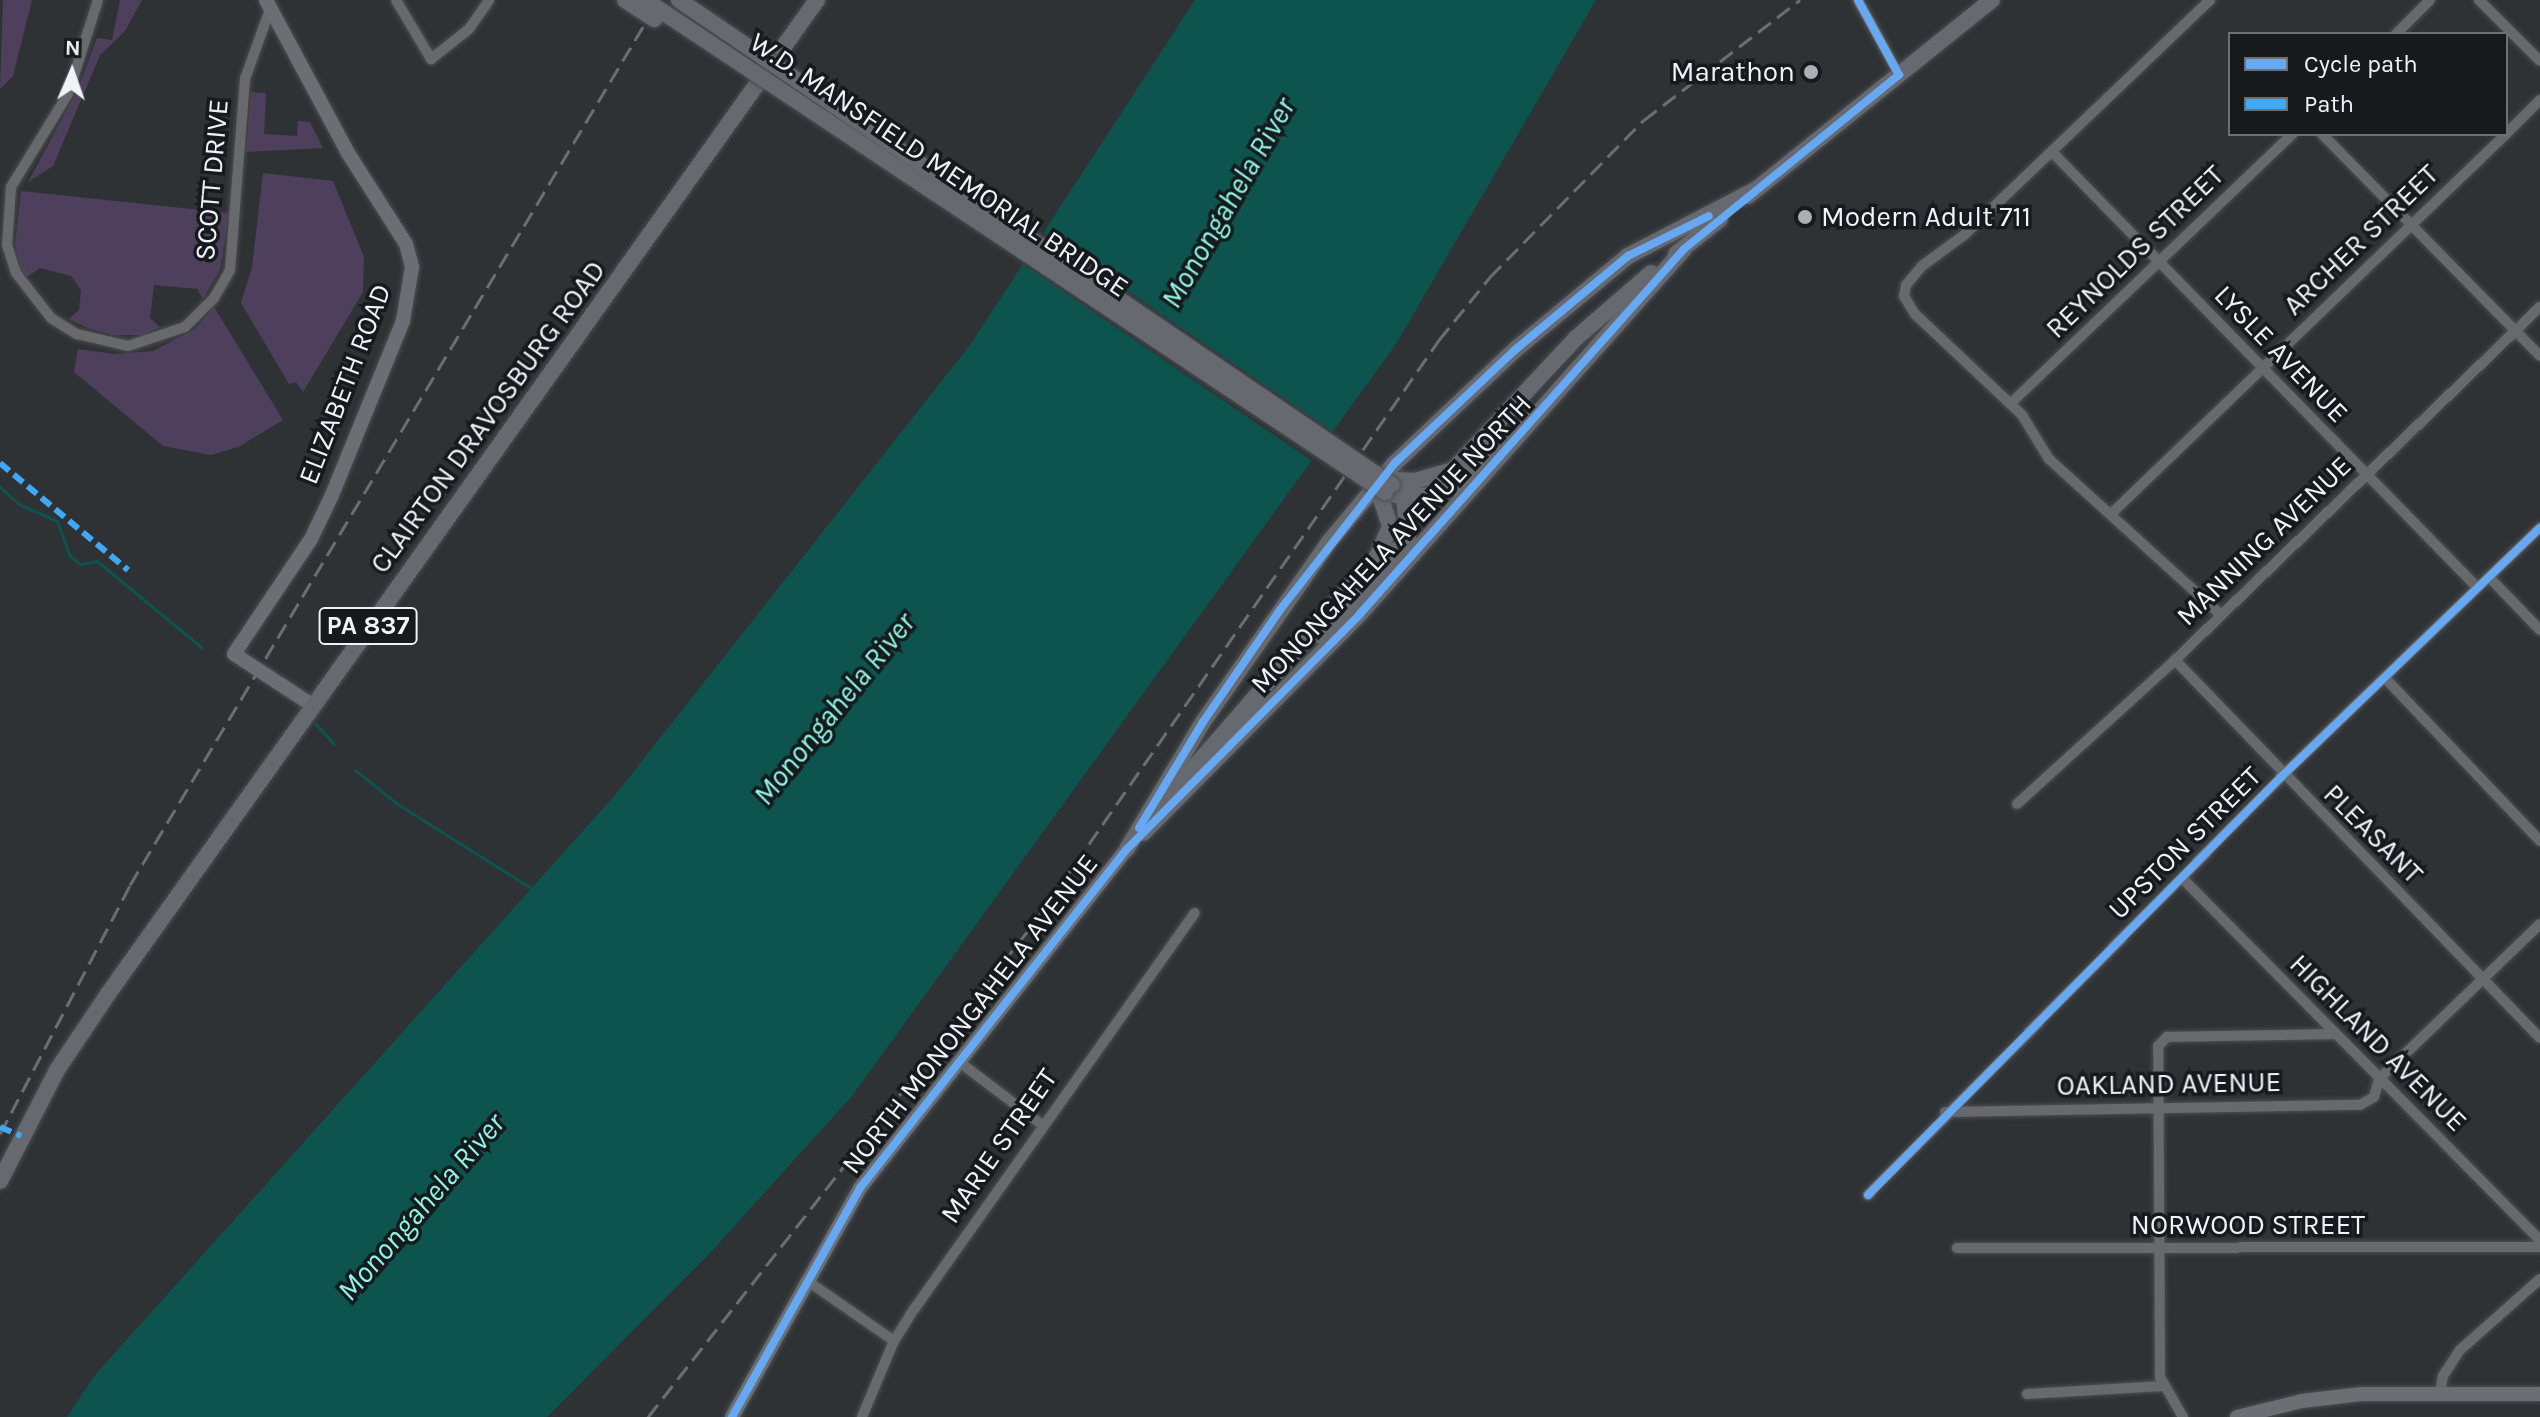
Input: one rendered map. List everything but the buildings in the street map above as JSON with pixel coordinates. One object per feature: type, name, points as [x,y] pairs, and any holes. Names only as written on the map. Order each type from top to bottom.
[{"type":"main road","points":[[625,0],[676,34],[764,84]]},
{"type":"main road","name":"W.D. MANSFIELD MEMORIAL BRIDGE","points":[[645,0],[764,84],[1366,474]]},
{"type":"main road","name":"W.D. MANSFIELD MEMORIAL BRIDGE","points":[[679,0],[1366,474]]},
{"type":"main road","name":"PA 837","points":[[764,84],[817,0]]},
{"type":"main road","points":[[1392,490],[1453,470],[1611,302],[1684,249],[1992,0]]},
{"type":"main road","name":"ELIZABETH ROAD","points":[[268,4],[348,153],[406,244],[411,291],[311,539],[234,654],[312,705]]},
{"type":"main road","name":"CLAIRTON DRAVOSBURG ROAD","points":[[0,1181],[57,1070],[312,705],[764,84]]},
{"type":"main road","name":"MONONGAHELA AVENUE NORTH","points":[[1127,849],[1228,685],[1329,542],[1395,463],[1516,349],[1628,256],[1755,190]]},
{"type":"main road","name":"MONONGAHELA AVENUE NORTH","points":[[1127,849],[1418,551],[1610,335],[1623,314],[1684,249]]},
{"type":"main road","points":[[1366,474],[1392,490],[1452,488],[1472,475],[1623,314]]},
{"type":"main road","points":[[1217,759],[1400,552],[1408,537],[1392,490],[1366,474]]},
{"type":"main road","points":[[1127,849],[1377,557],[1390,526],[1392,490]]},
{"type":"main road","name":"NORTH MONONGAHELA AVENUE","points":[[732,1417],[860,1188],[962,1064],[1127,849]]},
{"type":"main road","points":[[2237,1417],[2278,1412],[2362,1394],[2540,1394]]},
{"type":"street","name":"SCOTT DRIVE","points":[[98,0],[68,94],[11,187],[7,245],[16,273],[51,318],[77,334],[128,346],[185,327],[214,298],[230,270],[245,79],[268,4]]},
{"type":"street","points":[[400,1],[431,59],[469,29],[489,0]]},
{"type":"street","points":[[1858,0],[1899,75]]},
{"type":"street","points":[[2210,0],[2052,152],[1922,266],[1906,285],[1904,296],[1915,314],[2010,404],[2049,459],[2221,615]]},
{"type":"street","points":[[2398,32],[2430,0]]},
{"type":"street","points":[[2479,0],[2540,61]]},
{"type":"street","name":"ARCHER STREET","points":[[2508,132],[2540,100]]},
{"type":"street","name":"REYNOLDS STREET","points":[[2010,404],[2291,136]]},
{"type":"street","points":[[2324,136],[2540,356]]},
{"type":"street","name":"ARCHER STREET","points":[[2111,514],[2504,136]]},
{"type":"street","name":"LYSLE AVENUE","points":[[2052,152],[2263,367],[2365,477],[2477,587]]},
{"type":"street","name":"MANNING AVENUE","points":[[2017,804],[2175,660],[2540,307]]},
{"type":"street","name":"UPSTON STREET","points":[[1868,1195],[1945,1112],[2282,776],[2540,528]]},
{"type":"street","points":[[2489,577],[2540,630]]},
{"type":"street","name":"PLEASANT","points":[[2175,660],[2282,776],[2540,1038]]},
{"type":"street","points":[[2385,678],[2540,841]]},
{"type":"street","name":"HIGHLAND AVENUE","points":[[2182,878],[2540,1240]]},
{"type":"street","name":"MARIE STREET","points":[[862,1417],[894,1341],[1041,1124],[1195,913]]},
{"type":"street","name":"OAKLAND AVENUE","points":[[1945,1112],[2360,1105],[2374,1097],[2379,1079],[2540,924]]},
{"type":"street","points":[[2183,1417],[2163,1386],[2158,1046],[2167,1037],[2335,1034]]},
{"type":"street","points":[[962,1064],[1041,1124]]},
{"type":"street","name":"NORWOOD STREET","points":[[1957,1248],[2160,1251],[2540,1247]]},
{"type":"street","points":[[2440,1394],[2443,1376],[2460,1350],[2540,1279]]},
{"type":"street","points":[[806,1280],[894,1341]]},
{"type":"street","points":[[2027,1394],[2163,1386]]},
{"type":"shaded area","points":[[3,0],[32,0],[13,76],[0,89]]},
{"type":"shaded area","points":[[120,0],[142,0],[125,31],[100,55],[53,166],[28,182],[78,89],[97,38],[112,40]]},
{"type":"shaded area","points":[[251,92],[266,93],[264,134],[297,136],[298,121],[310,122],[323,148],[246,152]]},
{"type":"shaded area","points":[[263,173],[333,181],[364,257],[363,292],[303,392],[296,382],[289,384],[241,303],[252,267]]},
{"type":"shaded area","points":[[21,191],[229,213],[220,270],[203,299],[197,289],[154,285],[150,318],[160,327],[144,335],[113,335],[88,328],[69,319],[79,310],[81,290],[71,276],[40,268],[27,277],[22,272],[15,245]]},
{"type":"shaded area","points":[[214,307],[283,420],[238,447],[211,455],[163,446],[74,372],[78,349],[115,354],[153,351],[195,329]]},
{"type":"water","name":"Monongahela River","points":[[1195,0],[1596,0],[1396,344],[852,1096],[710,1253],[547,1417],[67,1417],[95,1375],[616,794],[970,345]]},
{"type":"pier","points":[[1041,231],[1336,434],[1315,463],[1020,262]]},
{"type":"waterway","points":[[0,487],[19,504],[57,521],[70,556],[80,564],[97,561],[202,648]]},
{"type":"waterway","points":[[315,723],[334,744]]},
{"type":"waterway","points":[[355,770],[396,803],[534,890]]},
{"type":"railway","points":[[0,1134],[130,885],[659,0]]},
{"type":"railway","points":[[648,1417],[1034,923],[1439,340],[1490,277],[1644,120],[1800,0]]},
{"type":"marked path","points":[[0,463],[128,570]]},
{"type":"marked path","points":[[0,1127],[21,1136]]},
{"type":"cycle path","points":[[732,1417],[860,1188],[1127,849],[1359,615],[1684,249],[1899,75],[1858,0]]},
{"type":"cycle path","points":[[1139,828],[1203,722],[1280,610],[1395,463],[1516,349],[1628,256],[1709,216]]},
{"type":"cycle path","points":[[1868,1195],[2282,776],[2540,528]]},
{"type":"place","name":"Marathon","points":[[1811,72]]},
{"type":"place","name":"Modern Adult 711","points":[[1805,217]]}]
